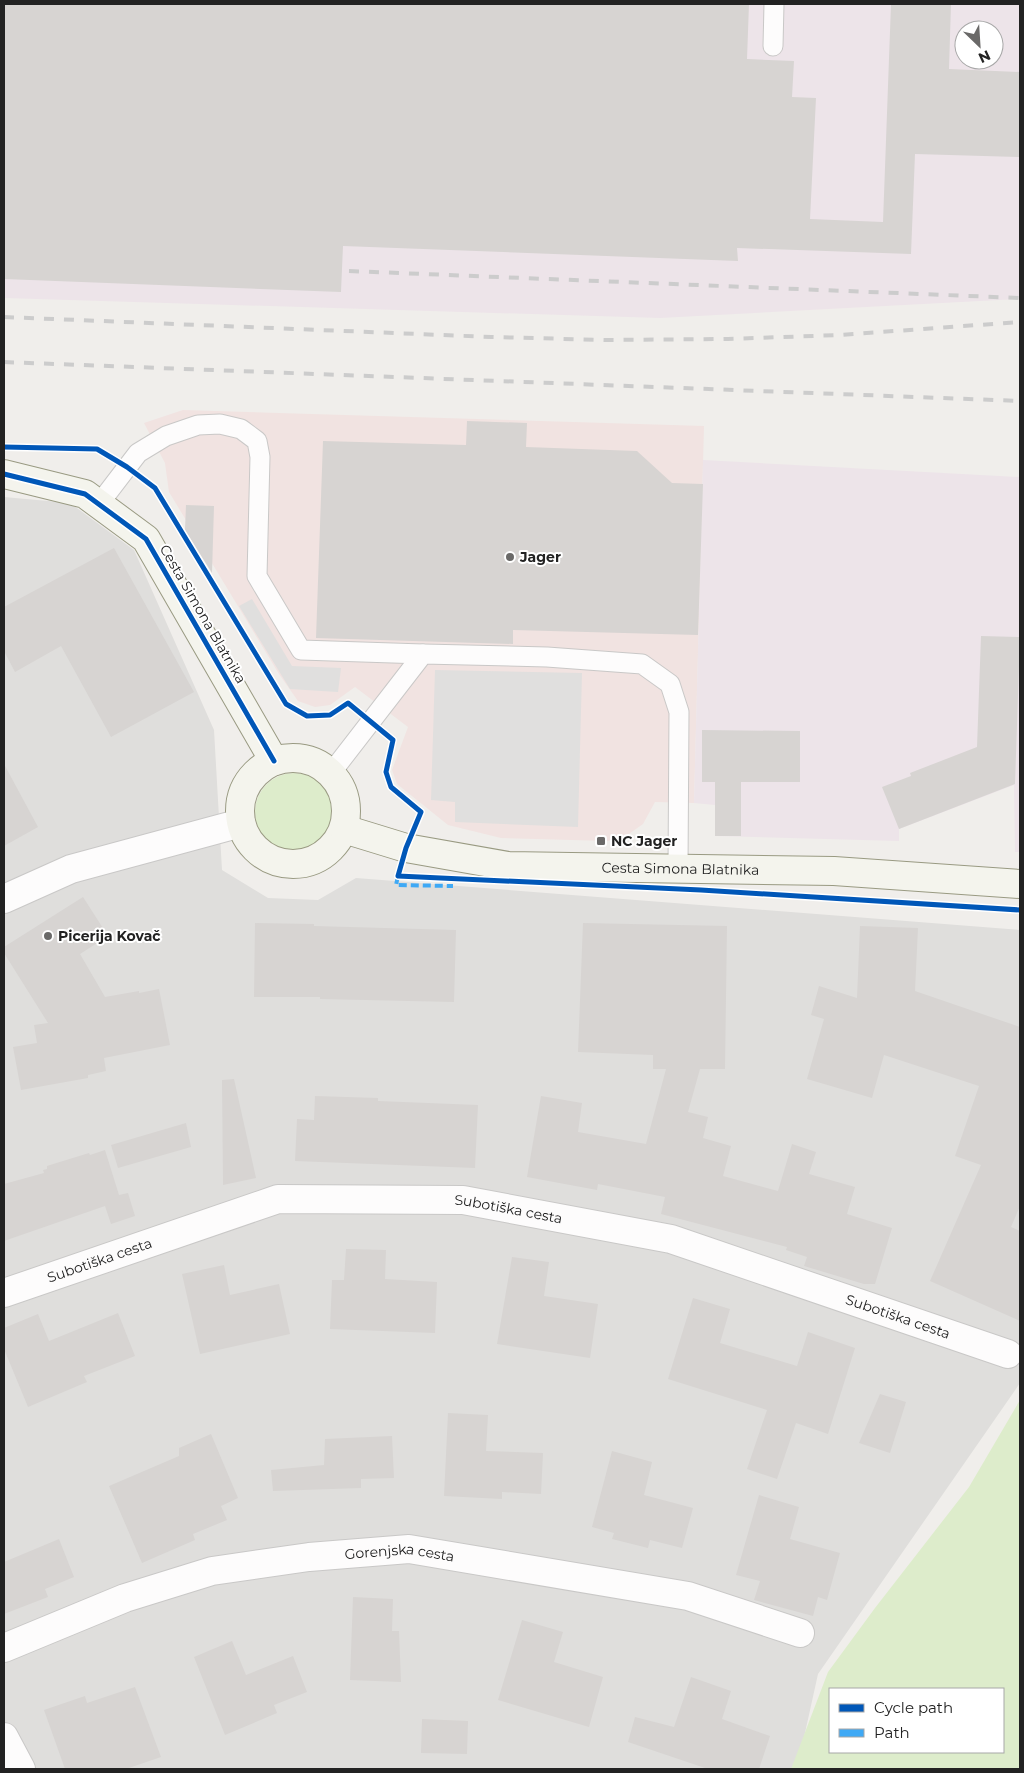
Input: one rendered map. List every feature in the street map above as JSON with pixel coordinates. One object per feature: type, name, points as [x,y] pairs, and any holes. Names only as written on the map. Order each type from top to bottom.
[{"type":"street","name":"Cesta Simona Blatnika","points":[[4,474],[86,494],[146,540],[274,762]]},
{"type":"street","points":[[294,758],[314,762],[331,773],[342,789],[347,809],[344,829],[332,849],[313,861],[290,865],[268,859],[251,844],[241,823],[240,804],[246,786],[258,772],[274,762],[294,758]]},
{"type":"street","points":[[4,899],[71,869],[241,823]]},
{"type":"street","name":"Cesta Simona Blatnika","points":[[344,829],[406,848],[508,866],[834,871],[1020,884]]},
{"type":"street","name":"Subotiška cesta","points":[[4,1293],[278,1199],[463,1200],[671,1239],[1008,1354]]},
{"type":"street","name":"Gorenjska cesta","points":[[4,1648],[125,1598],[212,1571],[309,1557],[409,1548],[688,1596],[800,1633]]},
{"type":"street","points":[[4,1736],[21,1769]]},
{"type":"lane","points":[[773,46],[774,4]]},
{"type":"lane","points":[[99,504],[138,453],[166,436],[198,425],[220,424],[241,429],[257,441],[260,456],[257,576],[301,650],[547,657],[642,664],[670,684],[679,712],[678,869]]},
{"type":"lane","points":[[331,773],[423,654]]},
{"type":"shaded area","points":[[4,4],[1020,4],[1020,299],[660,318],[4,298]]},
{"type":"shaded area","points":[[183,410],[704,426],[694,803],[655,802],[643,824],[626,836],[608,841],[501,838],[448,825],[397,784],[392,770],[408,727],[355,687],[330,705],[315,707],[298,701],[279,674],[169,492],[165,463],[144,423]]},
{"type":"shaded area","points":[[703,460],[1020,477],[1020,852],[1015,852],[1014,785],[899,829],[899,841],[715,836],[715,805],[694,803]]},
{"type":"shaded area","points":[[4,497],[70,503],[134,550],[214,730],[222,870],[268,898],[318,900],[356,878],[1020,930],[1020,1383],[818,1674],[797,1769],[4,1769]]},
{"type":"shaded area","points":[[252,599],[292,666],[341,668],[338,692],[290,689],[239,606]]},
{"type":"shaded area","points":[[435,670],[582,673],[578,827],[455,822],[455,802],[431,800]]},
{"type":"green space","points":[[286,773],[302,773],[316,779],[327,790],[333,804],[333,820],[327,834],[316,845],[302,851],[286,851],[272,845],[261,834],[255,820],[255,804],[261,790],[272,779]]},
{"type":"green space","points":[[1020,1400],[1020,1769],[791,1769],[828,1672],[969,1487]]},
{"type":"building","points":[[4,4],[749,4],[747,59],[794,61],[792,97],[816,98],[810,219],[883,222],[891,4],[951,4],[949,69],[1020,72],[1020,157],[915,154],[911,254],[737,248],[738,261],[343,246],[341,292],[4,279]]},
{"type":"building","name":"Jager","points":[[467,421],[527,423],[526,447],[637,451],[672,483],[703,484],[698,635],[513,630],[513,644],[316,638],[323,441],[466,445]]},
{"type":"building","points":[[186,505],[214,506],[212,573],[185,530]]},
{"type":"building","points":[[114,548],[194,692],[111,737],[61,646],[15,672],[4,651],[4,607]]},
{"type":"building","points":[[981,636],[1020,637],[1015,784],[899,829],[882,787],[911,776],[910,773],[977,747]]},
{"type":"building","points":[[702,730],[800,731],[800,782],[741,782],[741,836],[715,836],[715,782],[702,782]]},
{"type":"building","points":[[4,764],[38,827],[4,846]]},
{"type":"building","points":[[83,897],[108,936],[80,954],[105,997],[159,989],[170,1045],[104,1058],[106,1071],[88,1075],[88,1078],[21,1090],[13,1047],[37,1043],[34,1025],[48,1023],[4,953],[4,947]]},
{"type":"building","points":[[255,923],[456,930],[454,1002],[320,999],[320,997],[254,997]]},
{"type":"building","points":[[583,923],[727,926],[725,1069],[700,1069],[688,1112],[708,1117],[703,1138],[731,1146],[723,1176],[778,1191],[792,1144],[816,1152],[809,1174],[855,1187],[847,1214],[892,1228],[875,1284],[864,1284],[804,1266],[807,1257],[786,1250],[787,1247],[661,1214],[665,1197],[598,1184],[597,1190],[527,1177],[541,1096],[582,1103],[578,1132],[646,1144],[666,1069],[653,1069],[653,1055],[578,1052]]},
{"type":"building","points":[[860,926],[918,928],[915,991],[1020,1027],[1020,1206],[1011,1227],[1020,1231],[1020,1321],[930,1281],[981,1165],[955,1156],[979,1086],[884,1055],[872,1098],[807,1079],[824,1019],[811,1015],[819,986],[857,998]]},
{"type":"building","points":[[234,1079],[256,1178],[223,1185],[222,1080]]},
{"type":"building","points":[[315,1096],[378,1098],[378,1101],[478,1105],[475,1168],[295,1161],[297,1119],[314,1120]]},
{"type":"building","points":[[186,1123],[191,1147],[118,1168],[111,1145]]},
{"type":"building","points":[[105,1150],[119,1195],[128,1193],[135,1216],[111,1224],[105,1206],[4,1241],[4,1184],[44,1173],[43,1170],[47,1169],[47,1166]]},
{"type":"building","points":[[346,1249],[386,1250],[385,1279],[437,1282],[435,1333],[330,1329],[332,1280],[344,1280]]},
{"type":"building","points":[[512,1257],[549,1262],[544,1296],[598,1304],[590,1358],[497,1344]]},
{"type":"building","points":[[224,1265],[230,1295],[279,1284],[290,1334],[200,1354],[182,1274]]},
{"type":"building","points":[[693,1298],[730,1309],[720,1343],[797,1366],[808,1332],[855,1348],[828,1434],[796,1423],[777,1479],[747,1469],[767,1410],[668,1379]]},
{"type":"building","points":[[118,1313],[135,1356],[84,1376],[87,1382],[28,1407],[4,1349],[4,1328],[38,1314],[49,1341]]},
{"type":"building","points":[[880,1394],[906,1402],[890,1453],[859,1443]]},
{"type":"building","points":[[448,1413],[488,1415],[486,1451],[543,1453],[541,1494],[502,1492],[502,1499],[444,1496]]},
{"type":"building","points":[[211,1434],[238,1498],[221,1506],[227,1520],[193,1534],[195,1540],[142,1563],[109,1486],[179,1456],[179,1448]]},
{"type":"building","points":[[392,1436],[394,1478],[361,1479],[361,1488],[273,1491],[271,1470],[324,1465],[325,1439]]},
{"type":"building","points":[[612,1451],[652,1462],[644,1495],[693,1508],[682,1548],[650,1540],[648,1548],[612,1539],[614,1533],[592,1527]]},
{"type":"building","points":[[759,1495],[799,1507],[790,1539],[840,1553],[827,1600],[818,1597],[813,1616],[754,1600],[760,1581],[736,1575]]},
{"type":"building","points":[[59,1539],[74,1577],[45,1589],[48,1597],[4,1614],[4,1562]]},
{"type":"building","points":[[353,1597],[393,1599],[392,1631],[399,1631],[401,1682],[350,1680]]},
{"type":"building","points":[[522,1620],[563,1632],[554,1662],[603,1677],[589,1727],[498,1700]]},
{"type":"building","points":[[232,1641],[246,1675],[293,1656],[307,1692],[274,1705],[277,1713],[225,1735],[194,1657]]},
{"type":"building","points":[[691,1677],[731,1691],[722,1719],[770,1736],[759,1769],[708,1769],[628,1742],[635,1717],[674,1727]]},
{"type":"building","points":[[135,1687],[161,1757],[126,1769],[65,1769],[44,1710],[85,1696],[87,1703]]},
{"type":"building","points":[[422,1719],[468,1721],[467,1754],[421,1753]]},
{"type":"railway","points":[[349,271],[1020,298]]},
{"type":"railway","points":[[4,317],[607,340],[728,339],[839,335],[1020,322]]},
{"type":"railway","points":[[4,362],[1020,401]]},
{"type":"marked path","points":[[398,876],[396,885],[453,886]]},
{"type":"cycle path","points":[[4,447],[97,449],[127,467],[155,488],[286,704],[307,716],[330,715],[348,703],[393,740],[386,772],[391,787],[421,812],[406,848],[398,876],[701,890],[1020,910]]},
{"type":"cycle path","points":[[4,474],[85,494],[146,539],[274,761]]},
{"type":"place","name":"Jager","points":[[510,557]]},
{"type":"place","name":"NC Jager","points":[[601,841]]},
{"type":"place","name":"Picerija Kovač","points":[[48,936]]}]
